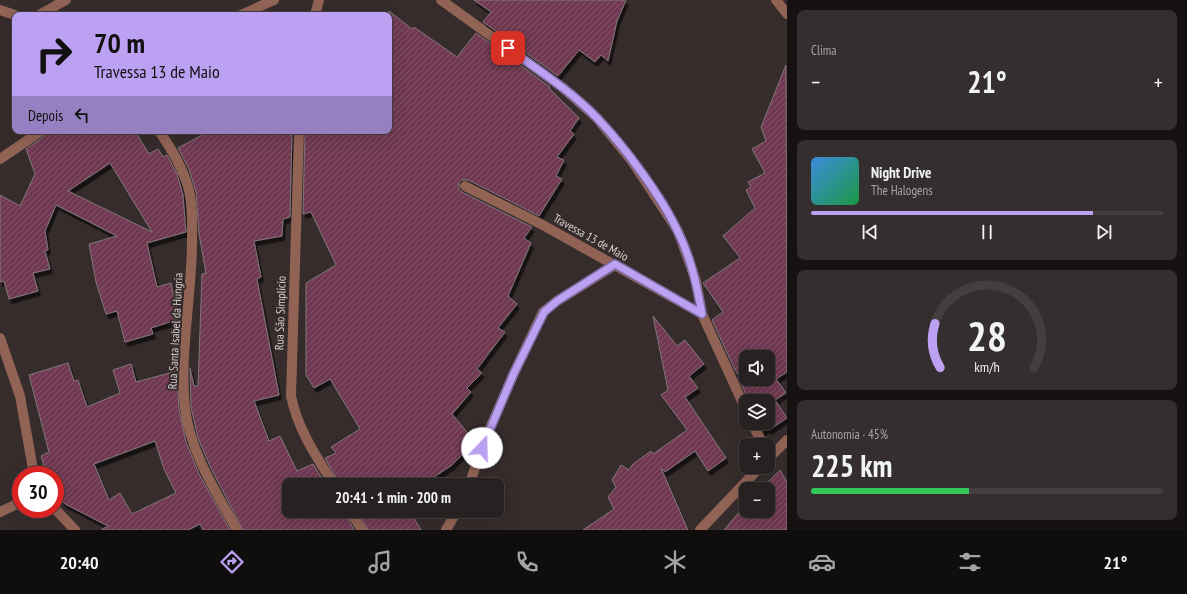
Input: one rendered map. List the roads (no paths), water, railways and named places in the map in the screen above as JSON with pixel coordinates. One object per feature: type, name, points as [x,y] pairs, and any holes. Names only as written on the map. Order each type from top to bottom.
[{"type":"street","points":[[44,12],[66,0]]},
{"type":"street","points":[[248,12],[274,0]]},
{"type":"street","points":[[315,12],[319,0]]},
{"type":"street","points":[[441,0],[562,87],[597,118],[632,161],[678,231],[696,281],[702,314],[739,395]]},
{"type":"street","points":[[776,0],[787,14]]},
{"type":"street","points":[[0,10],[12,14]]},
{"type":"street","points":[[0,159],[37,134]]},
{"type":"street","name":"Rua Santa Isabel da Hungria","points":[[160,134],[170,147],[181,167],[188,188],[192,220],[192,252],[183,380],[185,408],[192,440],[213,486],[237,530]]},
{"type":"street","name":"Rua São Simplício","points":[[299,134],[291,396],[295,414],[304,437],[330,478]]},
{"type":"street","name":"Travessa 13 de Maio","points":[[465,186],[541,224],[702,314]]},
{"type":"street","points":[[472,478],[487,435],[514,373],[544,312],[557,301],[615,264]]},
{"type":"street","points":[[0,338],[20,396],[32,466]]},
{"type":"street","points":[[775,451],[787,440]]},
{"type":"street","points":[[700,530],[753,474]]},
{"type":"street","points":[[0,512],[12,506]]},
{"type":"street","points":[[64,518],[75,530]]},
{"type":"street","points":[[354,518],[362,530]]},
{"type":"street","points":[[446,530],[453,518]]}]
